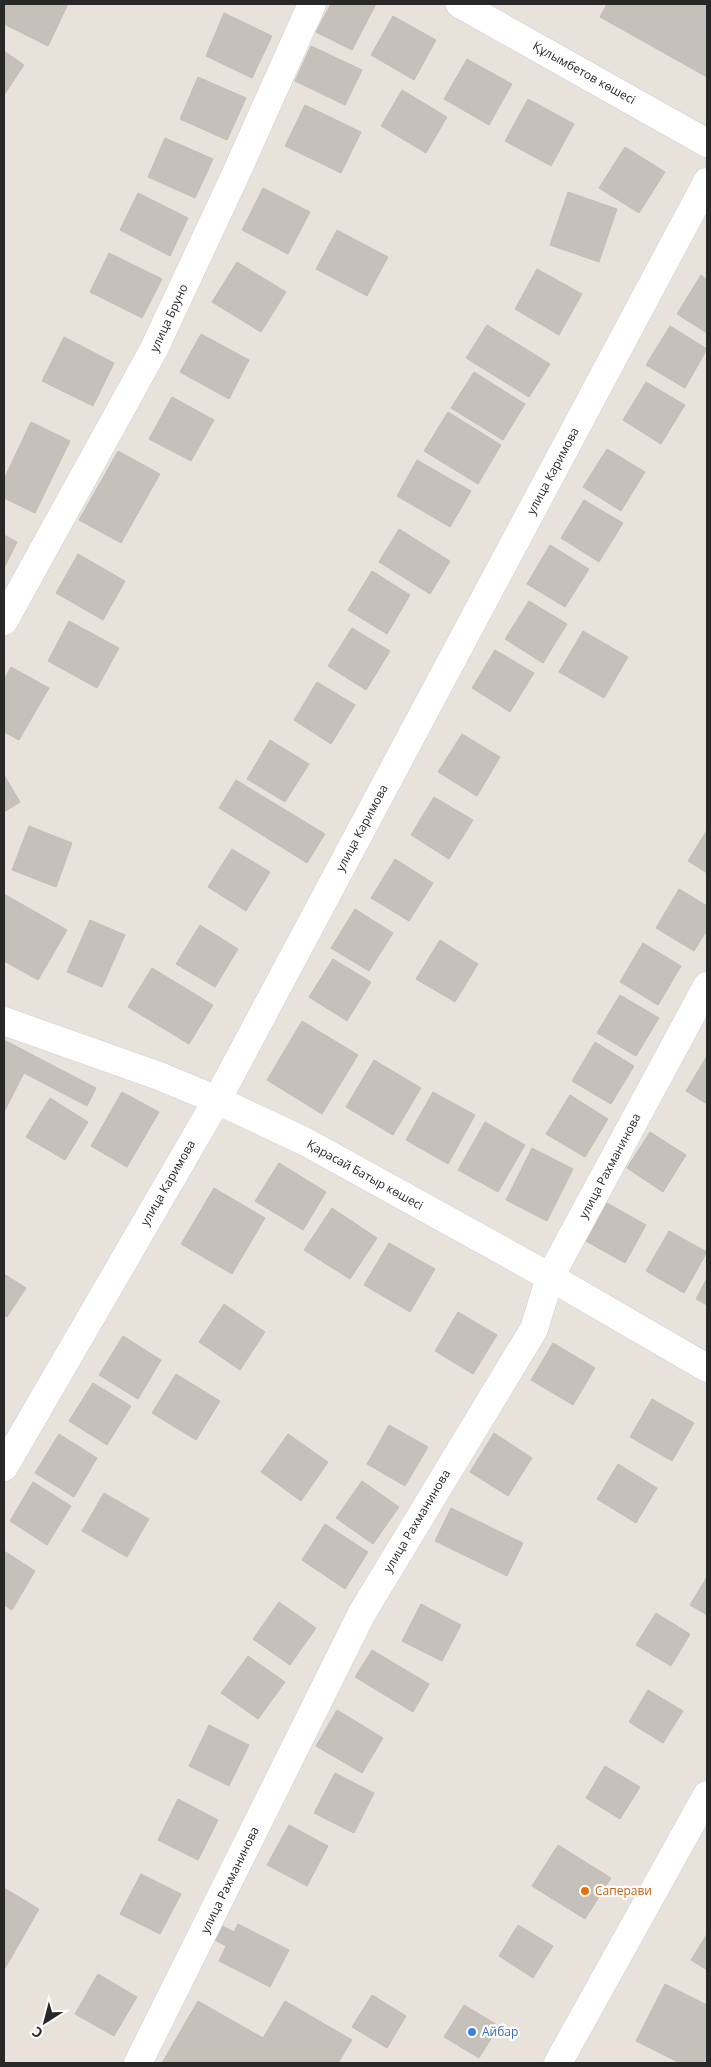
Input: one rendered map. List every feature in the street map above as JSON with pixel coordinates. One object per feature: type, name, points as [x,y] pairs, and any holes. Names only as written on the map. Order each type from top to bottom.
[{"type":"street","name":"улица Бруно","points":[[4,621],[154,349],[234,178],[312,4]]},
{"type":"street","name":"Құлымбетов көшесі","points":[[460,4],[707,143]]},
{"type":"street","name":"улица Каримова","points":[[4,1467],[217,1100],[707,182]]},
{"type":"street","name":"улица Рахманинова","points":[[138,2063],[362,1612],[534,1329],[550,1277],[707,986]]},
{"type":"street","name":"Қарасай Батыр көшесі","points":[[4,1021],[150,1072],[217,1100],[306,1142],[550,1277],[707,1368]]},
{"type":"street","points":[[558,2063],[707,1795]]},
{"type":"building","points":[[4,4],[68,4],[48,46],[4,24]]},
{"type":"building","points":[[331,4],[376,4],[352,50],[316,32]]},
{"type":"building","points":[[607,4],[707,4],[707,77],[600,17]]},
{"type":"building","points":[[224,13],[272,36],[252,78],[206,56]]},
{"type":"building","points":[[393,16],[436,40],[414,80],[371,55]]},
{"type":"building","points":[[311,46],[362,70],[345,105],[295,81]]},
{"type":"building","points":[[4,51],[24,65],[4,95]]},
{"type":"building","points":[[467,59],[512,84],[489,125],[444,99]]},
{"type":"building","points":[[198,77],[246,98],[227,140],[180,119]]},
{"type":"building","points":[[402,90],[447,117],[426,153],[381,126]]},
{"type":"building","points":[[528,99],[574,124],[551,166],[505,141]]},
{"type":"building","points":[[305,105],[361,132],[341,173],[285,146]]},
{"type":"building","points":[[165,138],[213,159],[195,198],[148,177]]},
{"type":"building","points":[[625,147],[665,172],[639,213],[599,188]]},
{"type":"building","points":[[263,188],[310,212],[288,254],[242,230]]},
{"type":"building","points":[[568,192],[617,209],[599,262],[550,245]]},
{"type":"building","points":[[138,193],[188,218],[170,256],[120,230]]},
{"type":"building","points":[[337,230],[388,257],[367,296],[316,269]]},
{"type":"building","points":[[109,253],[162,279],[142,318],[90,292]]},
{"type":"building","points":[[237,262],[286,292],[261,332],[212,302]]},
{"type":"building","points":[[537,269],[582,294],[559,335],[515,309]]},
{"type":"building","points":[[701,275],[707,280],[707,333],[677,314]]},
{"type":"building","points":[[487,325],[550,364],[529,397],[466,358]]},
{"type":"building","points":[[670,326],[707,349],[685,388],[646,365]]},
{"type":"building","points":[[201,334],[249,360],[229,399],[180,372]]},
{"type":"building","points":[[64,337],[114,363],[93,406],[42,381]]},
{"type":"building","points":[[474,372],[525,404],[503,440],[451,408]]},
{"type":"building","points":[[646,382],[685,405],[661,444],[623,420]]},
{"type":"building","points":[[172,397],[214,420],[191,461],[149,439]]},
{"type":"building","points":[[448,412],[501,445],[478,484],[424,451]]},
{"type":"building","points":[[31,422],[70,441],[35,513],[4,498],[4,479]]},
{"type":"building","points":[[607,449],[645,472],[621,511],[583,487]]},
{"type":"building","points":[[118,451],[160,474],[121,543],[79,520]]},
{"type":"building","points":[[417,460],[471,491],[450,527],[397,496]]},
{"type":"building","points":[[584,500],[623,523],[599,562],[561,538]]},
{"type":"building","points":[[399,529],[450,561],[430,594],[379,562]]},
{"type":"building","points":[[4,535],[17,542],[4,568]]},
{"type":"building","points":[[550,545],[589,569],[565,607],[527,584]]},
{"type":"building","points":[[78,554],[125,581],[103,620],[56,593]]},
{"type":"building","points":[[372,571],[410,595],[387,634],[348,610]]},
{"type":"building","points":[[529,601],[567,624],[543,663],[505,639]]},
{"type":"building","points":[[69,621],[119,648],[97,688],[48,661]]},
{"type":"building","points":[[352,628],[390,651],[366,690],[328,666]]},
{"type":"building","points":[[583,631],[628,657],[604,698],[559,672]]},
{"type":"building","points":[[495,650],[534,673],[510,712],[472,688]]},
{"type":"building","points":[[11,667],[49,688],[19,740],[4,732],[4,680]]},
{"type":"building","points":[[317,682],[355,705],[331,744],[294,720]]},
{"type":"building","points":[[462,734],[500,757],[477,796],[438,772]]},
{"type":"building","points":[[270,740],[309,764],[285,802],[247,779]]},
{"type":"building","points":[[4,775],[20,802],[4,812]]},
{"type":"building","points":[[236,780],[325,834],[307,863],[219,808]]},
{"type":"building","points":[[434,797],[473,820],[449,859],[411,835]]},
{"type":"building","points":[[29,826],[72,843],[56,887],[12,870]]},
{"type":"building","points":[[707,830],[707,873],[688,861]]},
{"type":"building","points":[[232,849],[270,872],[246,911],[208,887]]},
{"type":"building","points":[[395,859],[433,883],[409,921],[371,898]]},
{"type":"building","points":[[679,889],[707,906],[707,930],[694,951],[656,928]]},
{"type":"building","points":[[4,894],[67,930],[38,980],[4,961],[4,946],[6,942],[4,941]]},
{"type":"building","points":[[355,909],[393,933],[369,971],[331,948]]},
{"type":"building","points":[[90,920],[125,935],[102,987],[67,972]]},
{"type":"building","points":[[200,925],[238,949],[215,987],[176,964]]},
{"type":"building","points":[[440,940],[478,964],[455,1002],[416,979]]},
{"type":"building","points":[[643,943],[681,966],[658,1005],[620,982]]},
{"type":"building","points":[[333,959],[371,982],[347,1021],[309,997]]},
{"type":"building","points":[[152,968],[213,1005],[189,1044],[128,1007]]},
{"type":"building","points":[[620,995],[659,1018],[636,1056],[597,1033]]},
{"type":"building","points":[[302,1021],[358,1055],[322,1114],[267,1080]]},
{"type":"building","points":[[4,1040],[96,1088],[87,1106],[24,1073],[4,1112]]},
{"type":"building","points":[[595,1042],[634,1066],[611,1104],[572,1081]]},
{"type":"building","points":[[707,1056],[707,1104],[686,1091]]},
{"type":"building","points":[[374,1060],[421,1088],[393,1135],[346,1107]]},
{"type":"building","points":[[122,1092],[159,1112],[127,1167],[91,1146]]},
{"type":"building","points":[[433,1092],[475,1115],[448,1164],[406,1140]]},
{"type":"building","points":[[570,1095],[608,1119],[585,1157],[546,1134]]},
{"type":"building","points":[[50,1098],[88,1122],[65,1160],[26,1137]]},
{"type":"building","points":[[485,1122],[525,1145],[498,1192],[458,1170]]},
{"type":"building","points":[[650,1132],[686,1155],[663,1192],[627,1168]]},
{"type":"building","points":[[532,1148],[573,1169],[547,1221],[506,1200]]},
{"type":"building","points":[[279,1163],[326,1192],[303,1230],[255,1201]]},
{"type":"building","points":[[214,1188],[265,1218],[232,1274],[181,1244]]},
{"type":"building","points":[[607,1203],[646,1225],[625,1263],[586,1241]]},
{"type":"building","points":[[332,1208],[377,1238],[350,1279],[304,1250]]},
{"type":"building","points":[[669,1231],[707,1252],[684,1293],[646,1271]]},
{"type":"building","points":[[389,1243],[435,1269],[410,1312],[364,1285]]},
{"type":"building","points":[[4,1274],[26,1288],[7,1317],[4,1315]]},
{"type":"building","points":[[707,1278],[707,1305],[696,1299]]},
{"type":"building","points":[[224,1304],[265,1332],[240,1370],[199,1342]]},
{"type":"building","points":[[458,1312],[497,1335],[473,1374],[435,1351]]},
{"type":"building","points":[[123,1336],[161,1360],[138,1399],[99,1375]]},
{"type":"building","points":[[553,1343],[595,1368],[573,1405],[531,1380]]},
{"type":"building","points":[[176,1374],[220,1401],[196,1440],[152,1413]]},
{"type":"building","points":[[93,1383],[131,1406],[107,1445],[69,1421]]},
{"type":"building","points":[[652,1399],[694,1423],[672,1461],[630,1437]]},
{"type":"building","points":[[389,1425],[428,1447],[405,1486],[367,1464]]},
{"type":"building","points":[[494,1433],[532,1458],[508,1496],[470,1472]]},
{"type":"building","points":[[59,1434],[97,1458],[74,1497],[35,1473]]},
{"type":"building","points":[[288,1434],[328,1462],[301,1501],[261,1472]]},
{"type":"building","points":[[618,1464],[657,1488],[636,1523],[597,1499]]},
{"type":"building","points":[[362,1481],[399,1507],[373,1544],[336,1518]]},
{"type":"building","points":[[33,1482],[71,1506],[47,1545],[10,1521]]},
{"type":"building","points":[[104,1493],[149,1519],[127,1557],[82,1531]]},
{"type":"building","points":[[451,1508],[523,1543],[507,1576],[435,1541]]},
{"type":"building","points":[[325,1524],[368,1552],[345,1589],[302,1560]]},
{"type":"building","points":[[4,1551],[35,1571],[12,1610],[4,1605]]},
{"type":"building","points":[[707,1577],[707,1615],[690,1605]]},
{"type":"building","points":[[279,1602],[316,1628],[290,1665],[253,1639]]},
{"type":"building","points":[[421,1604],[461,1625],[442,1661],[402,1641]]},
{"type":"building","points":[[656,1613],[690,1634],[671,1666],[636,1645]]},
{"type":"building","points":[[372,1650],[429,1684],[413,1712],[355,1677]]},
{"type":"building","points":[[248,1656],[285,1682],[258,1719],[221,1693]]},
{"type":"building","points":[[648,1690],[683,1711],[663,1743],[629,1722]]},
{"type":"building","points":[[337,1710],[383,1738],[362,1773],[316,1746]]},
{"type":"building","points":[[209,1725],[249,1745],[229,1786],[189,1766]]},
{"type":"building","points":[[605,1766],[640,1787],[620,1819],[586,1798]]},
{"type":"building","points":[[335,1773],[374,1793],[354,1833],[314,1813]]},
{"type":"building","points":[[178,1799],[218,1820],[198,1860],[158,1840]]},
{"type":"building","points":[[289,1825],[328,1846],[307,1886],[267,1865]]},
{"type":"building","points":[[558,1845],[611,1878],[585,1919],[532,1886]]},
{"type":"building","points":[[141,1874],[181,1894],[160,1934],[120,1914]]},
{"type":"building","points":[[4,1888],[39,1909],[4,1970]]},
{"type":"building","points":[[238,1924],[289,1950],[270,1987],[219,1961],[226,1946],[213,1939],[220,1925],[234,1932]]},
{"type":"building","points":[[518,1925],[553,1946],[533,1978],[499,1956]]},
{"type":"building","points":[[707,1934],[707,1970],[691,1960]]},
{"type":"building","points":[[98,1974],[137,1997],[114,2036],[75,2014]]},
{"type":"building","points":[[665,1984],[707,2005],[707,2057],[704,2063],[680,2063],[636,2041]]},
{"type":"building","points":[[372,1995],[406,2016],[387,2048],[352,2027]]},
{"type":"building","points":[[198,2001],[263,2038],[285,2001],[352,2040],[338,2063],[162,2063]]},
{"type":"building","name":"Айбар","points":[[464,2005],[499,2026],[479,2058],[444,2037]]},
{"type":"place","name":"Саперави","points":[[585,1891]]},
{"type":"place","name":"Айбар","points":[[472,2032]]}]
